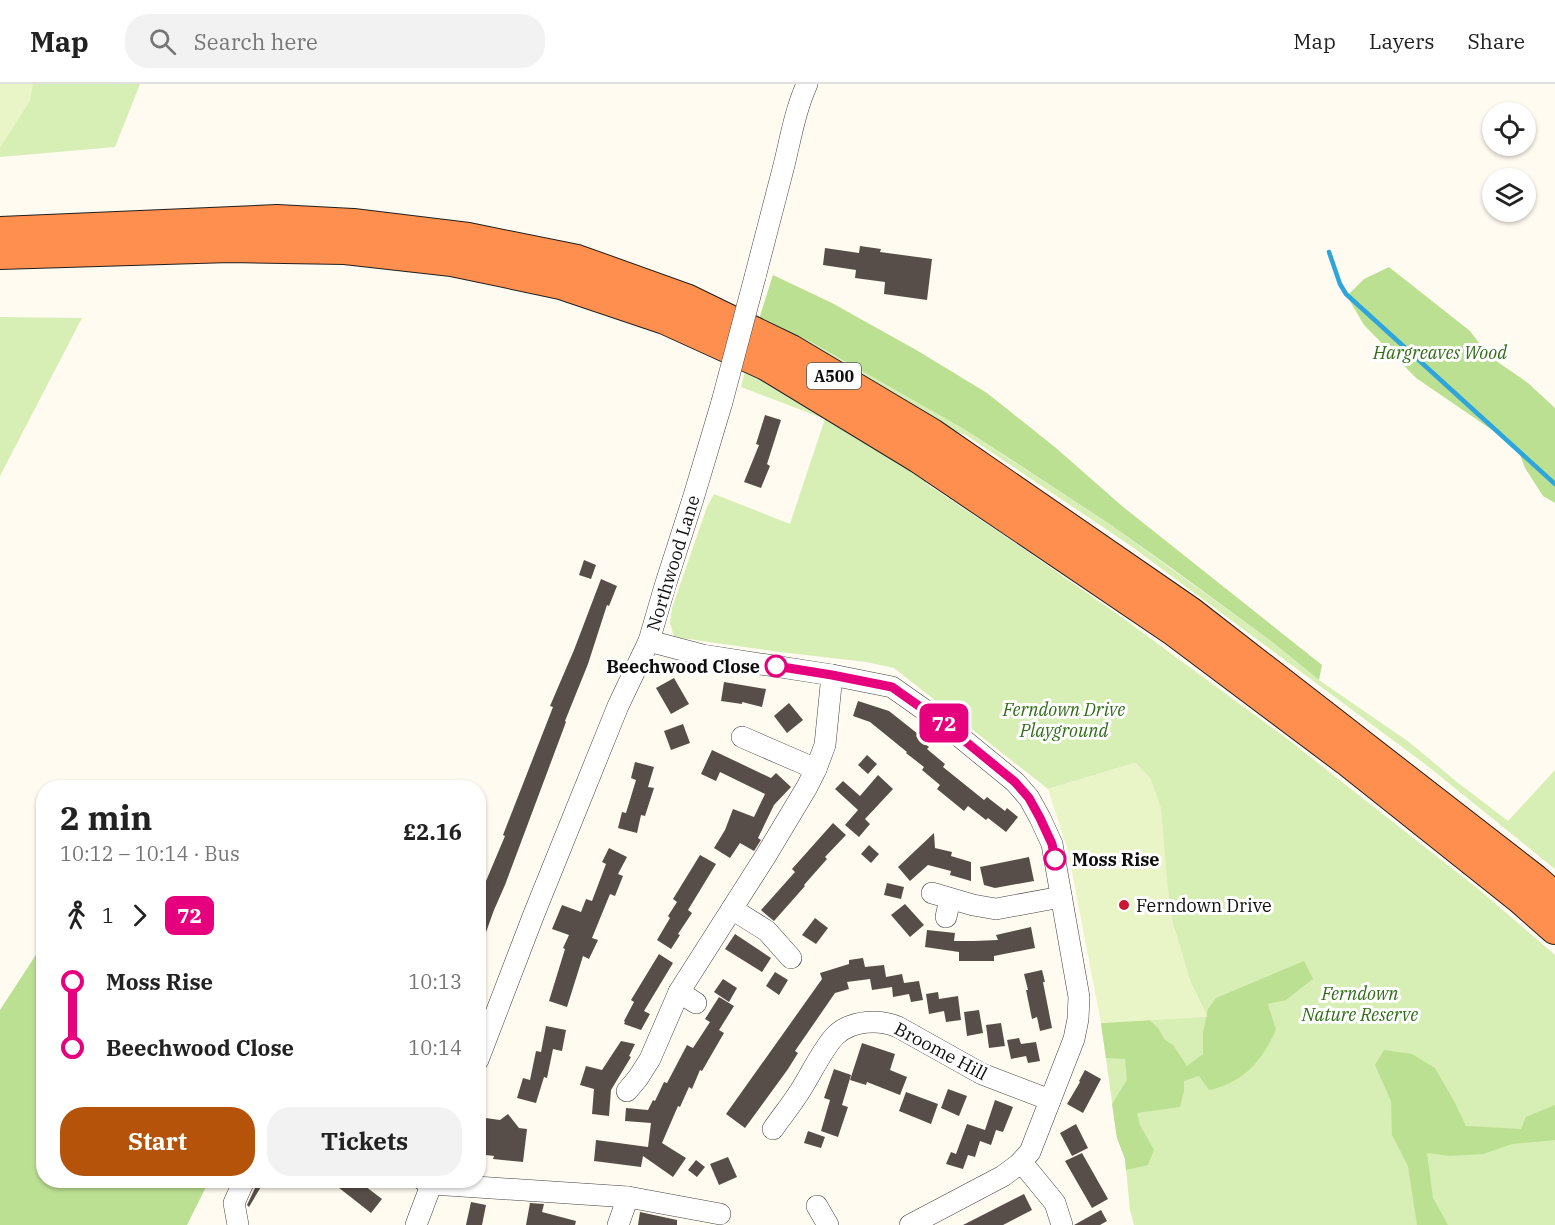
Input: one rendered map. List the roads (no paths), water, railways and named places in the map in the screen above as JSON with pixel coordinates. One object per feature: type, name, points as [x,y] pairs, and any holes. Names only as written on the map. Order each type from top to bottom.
[{"type":"highway","name":"A500","points":[[0,232],[277,220],[353,224],[468,238],[577,260],[686,300],[791,350],[932,434],[1190,612],[1555,897]]},
{"type":"highway","name":"A500","points":[[0,254],[230,247],[345,249],[452,261],[561,284],[664,319],[766,365],[878,433],[919,458],[1153,617],[1348,762],[1521,899],[1555,929]]},
{"type":"street","name":"Northwood Lane","points":[[486,1039],[614,717],[649,642],[664,586],[722,402],[793,123],[807,84]]},
{"type":"street","points":[[649,642],[702,655],[832,675],[892,687],[943,723],[1015,782],[1029,798],[1052,844],[1079,997],[1074,1039],[1030,1152],[1003,1176],[910,1225]]},
{"type":"street","points":[[627,1091],[638,1078],[687,997],[713,936],[732,909],[816,769],[825,745],[832,675]]},
{"type":"street","points":[[742,737],[816,769]]},
{"type":"street","points":[[943,903],[996,909],[1061,897]]},
{"type":"street","points":[[732,909],[767,931],[791,958]]},
{"type":"street","name":"Broome Hill","points":[[773,1129],[836,1035],[854,1025],[869,1022],[886,1022],[898,1027],[982,1074],[1050,1100]]},
{"type":"street","points":[[1019,1164],[1028,1170],[1055,1203],[1062,1225]]},
{"type":"street","points":[[486,1186],[628,1197],[720,1214]]},
{"type":"street","points":[[238,1225],[234,1203],[241,1188]]},
{"type":"street","points":[[416,1225],[427,1188]]},
{"type":"street","points":[[618,1225],[628,1197]]},
{"type":"street","points":[[817,1206],[828,1225]]},
{"type":"waterway","points":[[1329,252],[1340,284],[1346,294],[1555,484]]},
{"type":"place","name":"Beechwood Close","points":[[776,666]]},
{"type":"place","name":"Moss Rise","points":[[1055,859]]},
{"type":"place","name":"Ferndown Drive","points":[[1124,905]]},
{"type":"park label","name":"Hargreaves Wood","points":[[1440,352]]},
{"type":"park label","name":"Ferndown Drive Playground","points":[[1064,719]]},
{"type":"park label","name":"Ferndown Nature Reserve","points":[[1360,1003]]}]
